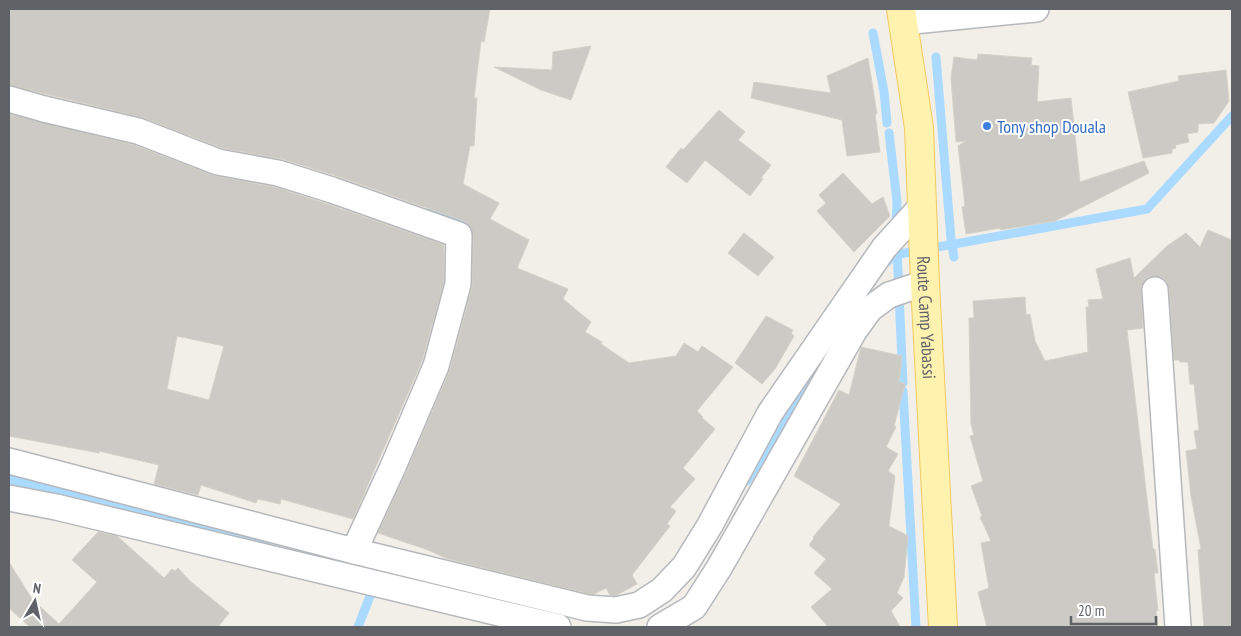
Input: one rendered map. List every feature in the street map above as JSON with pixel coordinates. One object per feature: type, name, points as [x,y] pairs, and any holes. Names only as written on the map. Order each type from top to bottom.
[{"type":"main road","name":"Route Camp Yabassi","points":[[902,15],[919,128],[942,627]]},
{"type":"street","points":[[902,15],[1036,9]]},
{"type":"street","points":[[9,98],[44,109],[138,131],[218,162],[278,173],[332,190],[459,236],[458,284],[436,366],[392,469],[354,551]]},
{"type":"street","points":[[9,461],[354,551],[587,608],[616,610],[640,605],[662,590],[684,567],[710,525],[770,413],[884,248],[923,217]]},
{"type":"street","points":[[660,627],[694,607],[719,568],[854,331],[870,309],[889,295],[925,276]]},
{"type":"street","points":[[1155,290],[1178,627]]},
{"type":"street","points":[[9,498],[66,509],[558,627]]},
{"type":"building","points":[[9,9],[490,9],[484,42],[481,41],[474,98],[477,98],[474,146],[470,146],[463,184],[499,203],[490,219],[529,240],[517,268],[568,289],[563,299],[591,322],[585,332],[602,342],[601,344],[629,363],[676,356],[684,343],[698,352],[702,346],[733,367],[697,411],[715,429],[683,468],[695,479],[670,507],[676,511],[667,524],[670,526],[632,575],[637,584],[615,596],[610,595],[606,588],[594,594],[589,594],[448,559],[378,533],[450,370],[472,288],[473,235],[470,226],[464,221],[337,176],[282,159],[222,148],[141,117],[9,85]]},
{"type":"building","points":[[591,46],[571,100],[541,90],[494,67],[552,70],[553,52]]},
{"type":"building","points":[[978,54],[1032,58],[1031,65],[1039,66],[1037,102],[1071,98],[1080,182],[1144,161],[1149,173],[1055,221],[966,234],[962,207],[965,206],[958,146],[966,141],[956,142],[951,78],[954,57],[977,60]]},
{"type":"building","points":[[868,58],[877,114],[875,114],[880,152],[847,156],[842,120],[751,98],[754,82],[831,93],[827,76]]},
{"type":"building","points":[[1226,70],[1229,101],[1214,123],[1198,124],[1198,132],[1187,134],[1189,142],[1175,145],[1176,148],[1172,149],[1172,153],[1143,158],[1128,92],[1179,81],[1178,76]]},
{"type":"building","points":[[719,110],[745,132],[738,140],[771,165],[750,196],[705,160],[687,183],[666,167],[681,148],[683,150]]},
{"type":"building","points":[[9,114],[134,145],[215,176],[275,187],[444,245],[444,282],[422,361],[353,519],[281,499],[280,504],[258,499],[256,503],[201,485],[198,495],[154,484],[159,465],[99,451],[99,453],[9,436]],"holes":[[[177,336],[224,346],[209,400],[167,389]]]},
{"type":"building","points":[[843,173],[872,204],[883,197],[890,216],[854,252],[817,211],[826,203],[819,195]]},
{"type":"building","points":[[1208,230],[1232,240],[1232,627],[1204,627],[1198,550],[1201,549],[1191,496],[1186,451],[1197,449],[1194,431],[1199,430],[1194,384],[1190,384],[1188,362],[1174,360],[1169,289],[1167,282],[1161,277],[1155,276],[1147,278],[1142,284],[1143,328],[1127,330],[1153,549],[1155,549],[1158,573],[1154,573],[1158,627],[987,627],[978,592],[989,588],[981,543],[991,541],[980,517],[982,516],[971,486],[983,481],[970,436],[974,435],[971,424],[969,318],[974,318],[973,301],[1025,297],[1026,315],[1030,314],[1035,341],[1045,361],[1088,352],[1086,307],[1089,307],[1088,300],[1103,299],[1096,269],[1130,258],[1134,278],[1167,246],[1186,233],[1200,247]]},
{"type":"building","points":[[744,233],[774,257],[758,276],[728,253]]},
{"type":"building","points":[[766,316],[793,330],[791,333],[794,336],[775,369],[762,384],[735,363]]},
{"type":"building","points":[[861,347],[902,356],[899,382],[905,384],[894,426],[896,427],[886,447],[898,454],[888,471],[895,476],[889,526],[908,536],[904,577],[897,593],[903,598],[891,611],[900,627],[828,627],[811,607],[832,589],[814,573],[826,559],[809,545],[813,537],[841,504],[794,476],[839,390],[849,395]]},
{"type":"building","points":[[98,532],[117,536],[164,578],[172,569],[175,571],[178,568],[190,581],[229,613],[218,627],[30,627],[9,608],[9,562],[32,599],[59,624],[97,582],[72,560]]},
{"type":"waterway","points":[[873,33],[884,92],[887,123]]},
{"type":"waterway","points":[[936,57],[954,257]]},
{"type":"waterway","points":[[887,262],[894,255],[1147,209],[1232,116]]},
{"type":"waterway","points":[[889,133],[897,202],[896,227]]},
{"type":"waterway","points":[[432,211],[474,226]]},
{"type":"waterway","points":[[897,250],[903,383]]},
{"type":"waterway","points":[[747,481],[816,368]]},
{"type":"waterway","points":[[903,391],[916,627]]},
{"type":"waterway","points":[[9,479],[269,541]]},
{"type":"waterway","points":[[358,627],[381,568]]},
{"type":"place","name":"Tony shop Douala","points":[[987,126]]}]
